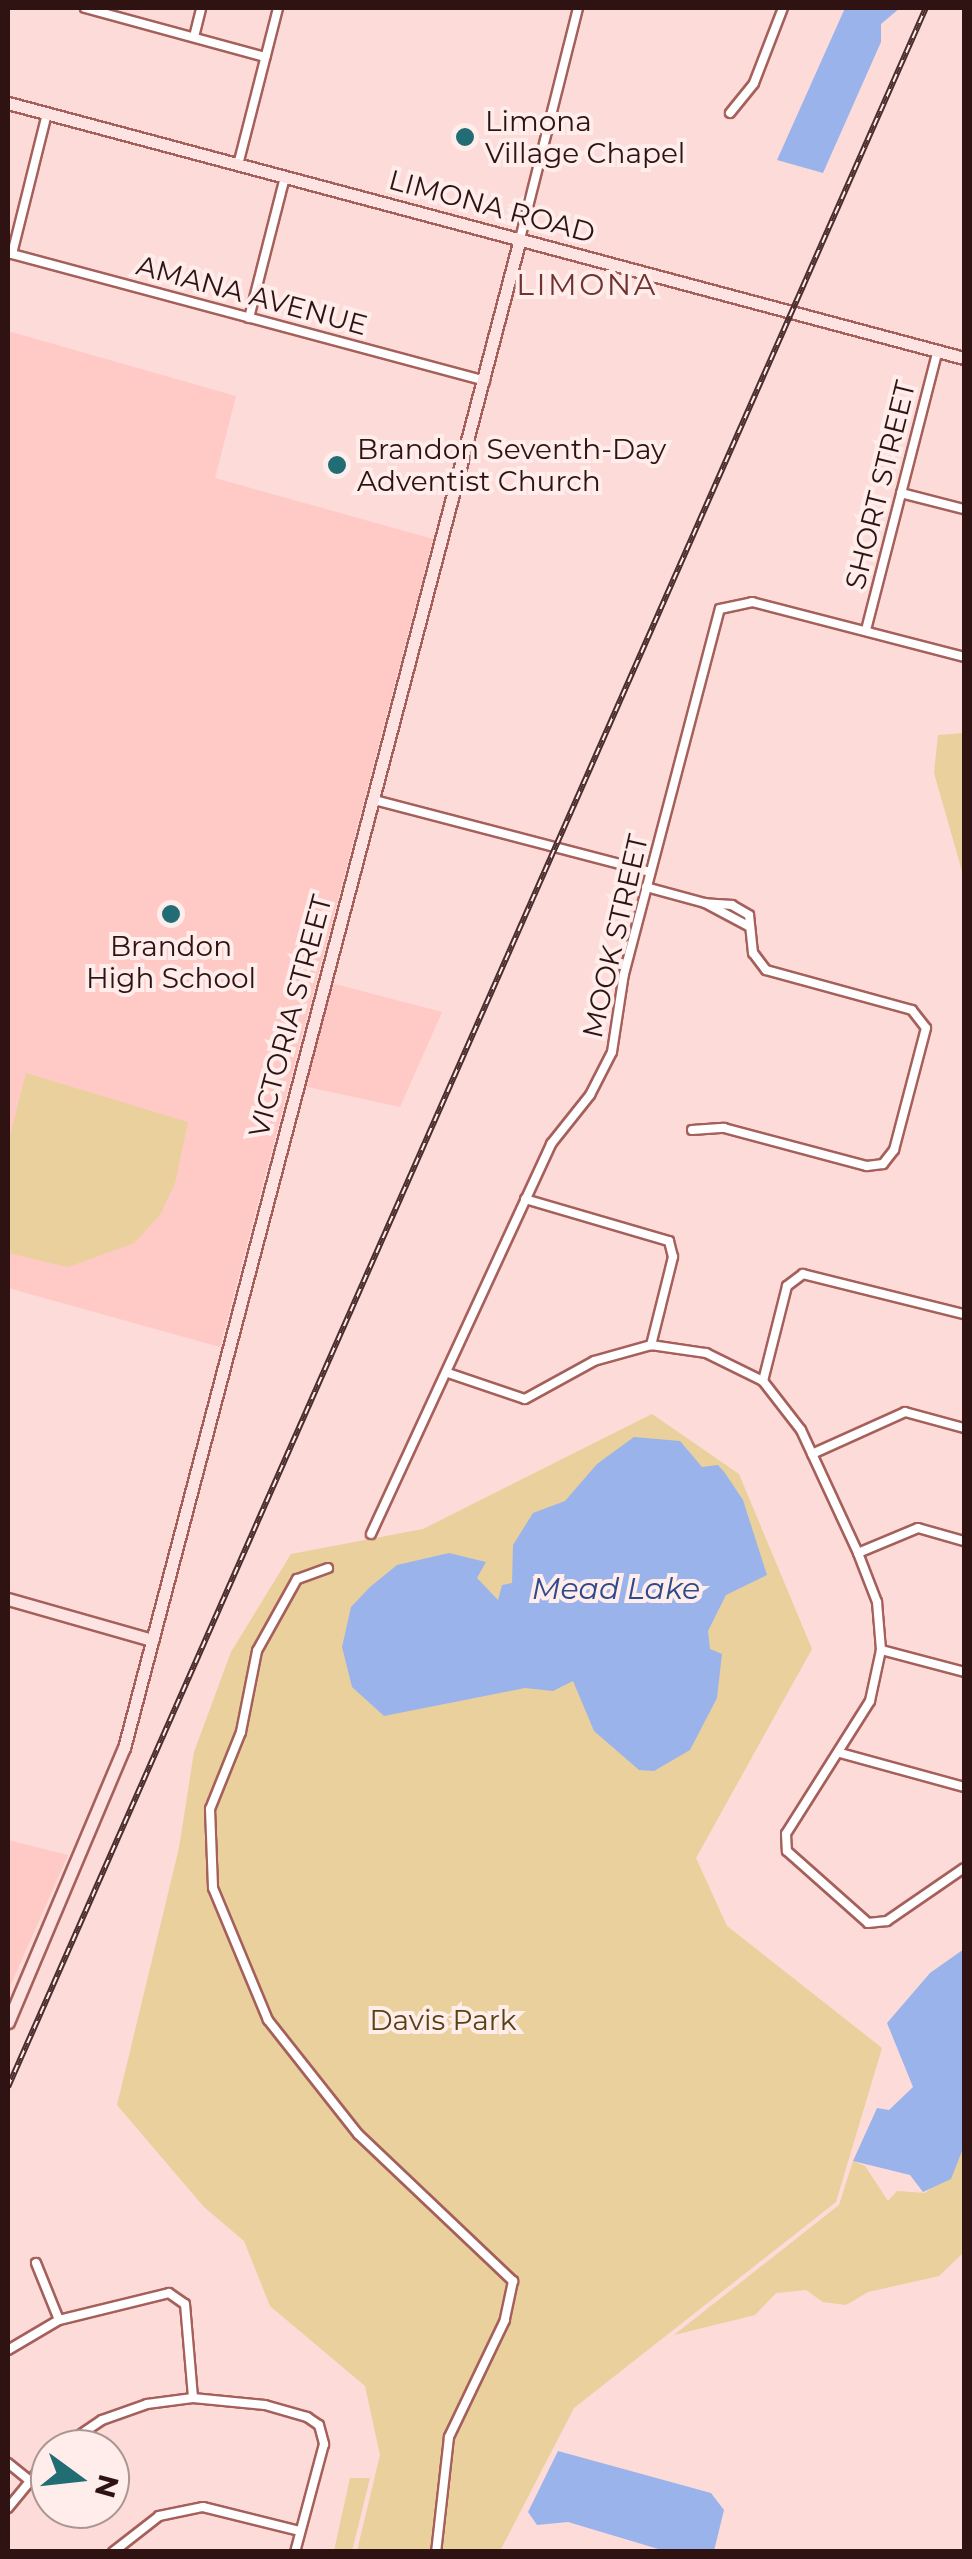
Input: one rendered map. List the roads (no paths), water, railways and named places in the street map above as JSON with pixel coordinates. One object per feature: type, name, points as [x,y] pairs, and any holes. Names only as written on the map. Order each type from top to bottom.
[{"type":"street","points":[[84,8],[265,57]]},
{"type":"street","points":[[194,37],[201,8]]},
{"type":"street","points":[[238,165],[278,8]]},
{"type":"street","name":"VICTORIA STREET","points":[[8,2022],[113,1784],[485,382],[578,8]]},
{"type":"street","points":[[730,112],[754,84],[783,8]]},
{"type":"street","name":"LIMONA ROAD","points":[[8,104],[964,358]]},
{"type":"street","points":[[10,253],[47,114]]},
{"type":"street","points":[[249,318],[286,178]]},
{"type":"street","name":"AMANA AVENUE","points":[[10,253],[485,382]]},
{"type":"street","name":"SHORT STREET","points":[[866,630],[938,350]]},
{"type":"street","points":[[901,493],[964,509]]},
{"type":"street","name":"MOOK STREET","points":[[372,1534],[560,1128],[604,1072],[646,887],[720,609],[732,602],[866,630]]},
{"type":"street","points":[[866,630],[964,657]]},
{"type":"street","points":[[374,800],[650,872]]},
{"type":"street","points":[[646,887],[749,915],[755,959],[766,970],[912,1010],[924,1020],[894,1150],[884,1164],[867,1166],[724,1128],[692,1130]]},
{"type":"street","points":[[526,1199],[669,1241],[673,1258],[651,1345]]},
{"type":"street","points":[[762,1381],[788,1286],[803,1274],[964,1314]]},
{"type":"street","points":[[448,1373],[524,1399],[594,1362],[651,1345],[706,1353],[762,1381],[785,1405],[858,1553],[877,1602],[881,1650],[870,1702],[786,1834],[787,1851],[858,1918],[887,1921],[964,1868]]},
{"type":"street","points":[[812,1454],[905,1412],[964,1428]]},
{"type":"street","points":[[858,1553],[918,1528],[964,1540]]},
{"type":"street","points":[[328,1568],[297,1578],[257,1651],[241,1732],[210,1809],[212,1888],[268,2020],[358,2134],[513,2281],[505,2320],[449,2437],[436,2552]]},
{"type":"street","points":[[8,1599],[152,1640]]},
{"type":"street","points":[[881,1650],[964,1672]]},
{"type":"street","points":[[840,1752],[964,1787]]},
{"type":"street","points":[[36,2263],[59,2320]]},
{"type":"street","points":[[8,2350],[59,2320],[122,2299],[177,2295],[189,2326],[193,2398]]},
{"type":"street","points":[[88,2429],[147,2404],[193,2398],[265,2404],[319,2425],[324,2444],[294,2552]]},
{"type":"street","points":[[8,2462],[28,2479],[8,2508]]},
{"type":"street","points":[[112,2552],[159,2516],[202,2507],[300,2531]]},
{"type":"water","points":[[845,8],[900,8],[881,24],[881,42],[823,173],[777,160]]},
{"type":"water","name":"Mead Lake","points":[[634,1437],[680,1441],[702,1467],[718,1465],[743,1500],[767,1575],[726,1595],[708,1631],[710,1649],[722,1654],[717,1698],[690,1750],[654,1771],[639,1770],[594,1731],[573,1681],[553,1691],[525,1688],[384,1716],[352,1687],[342,1647],[351,1607],[370,1587],[397,1565],[449,1553],[486,1562],[477,1578],[498,1600],[502,1585],[512,1583],[513,1545],[533,1513],[565,1501],[597,1464]]},
{"type":"water","points":[[964,1949],[964,2146],[951,2179],[923,2192],[910,2175],[853,2161],[877,2108],[889,2110],[913,2087],[887,2023],[930,1973]]},
{"type":"water","points":[[558,2451],[711,2493],[724,2510],[714,2551],[665,2551],[568,2522],[537,2525],[528,2512]]},
{"type":"railway","points":[[8,2087],[926,8]]},
{"type":"place","name":"Limona Village Chapel","points":[[465,137]]},
{"type":"place","name":"Brandon Seventh-Day Adventist Church","points":[[337,465]]},
{"type":"place","name":"Brandon High School","points":[[171,914]]},
{"type":"district","name":"LIMONA","points":[[587,285]]},
{"type":"park label","name":"Davis Park","points":[[443,2020]]}]
